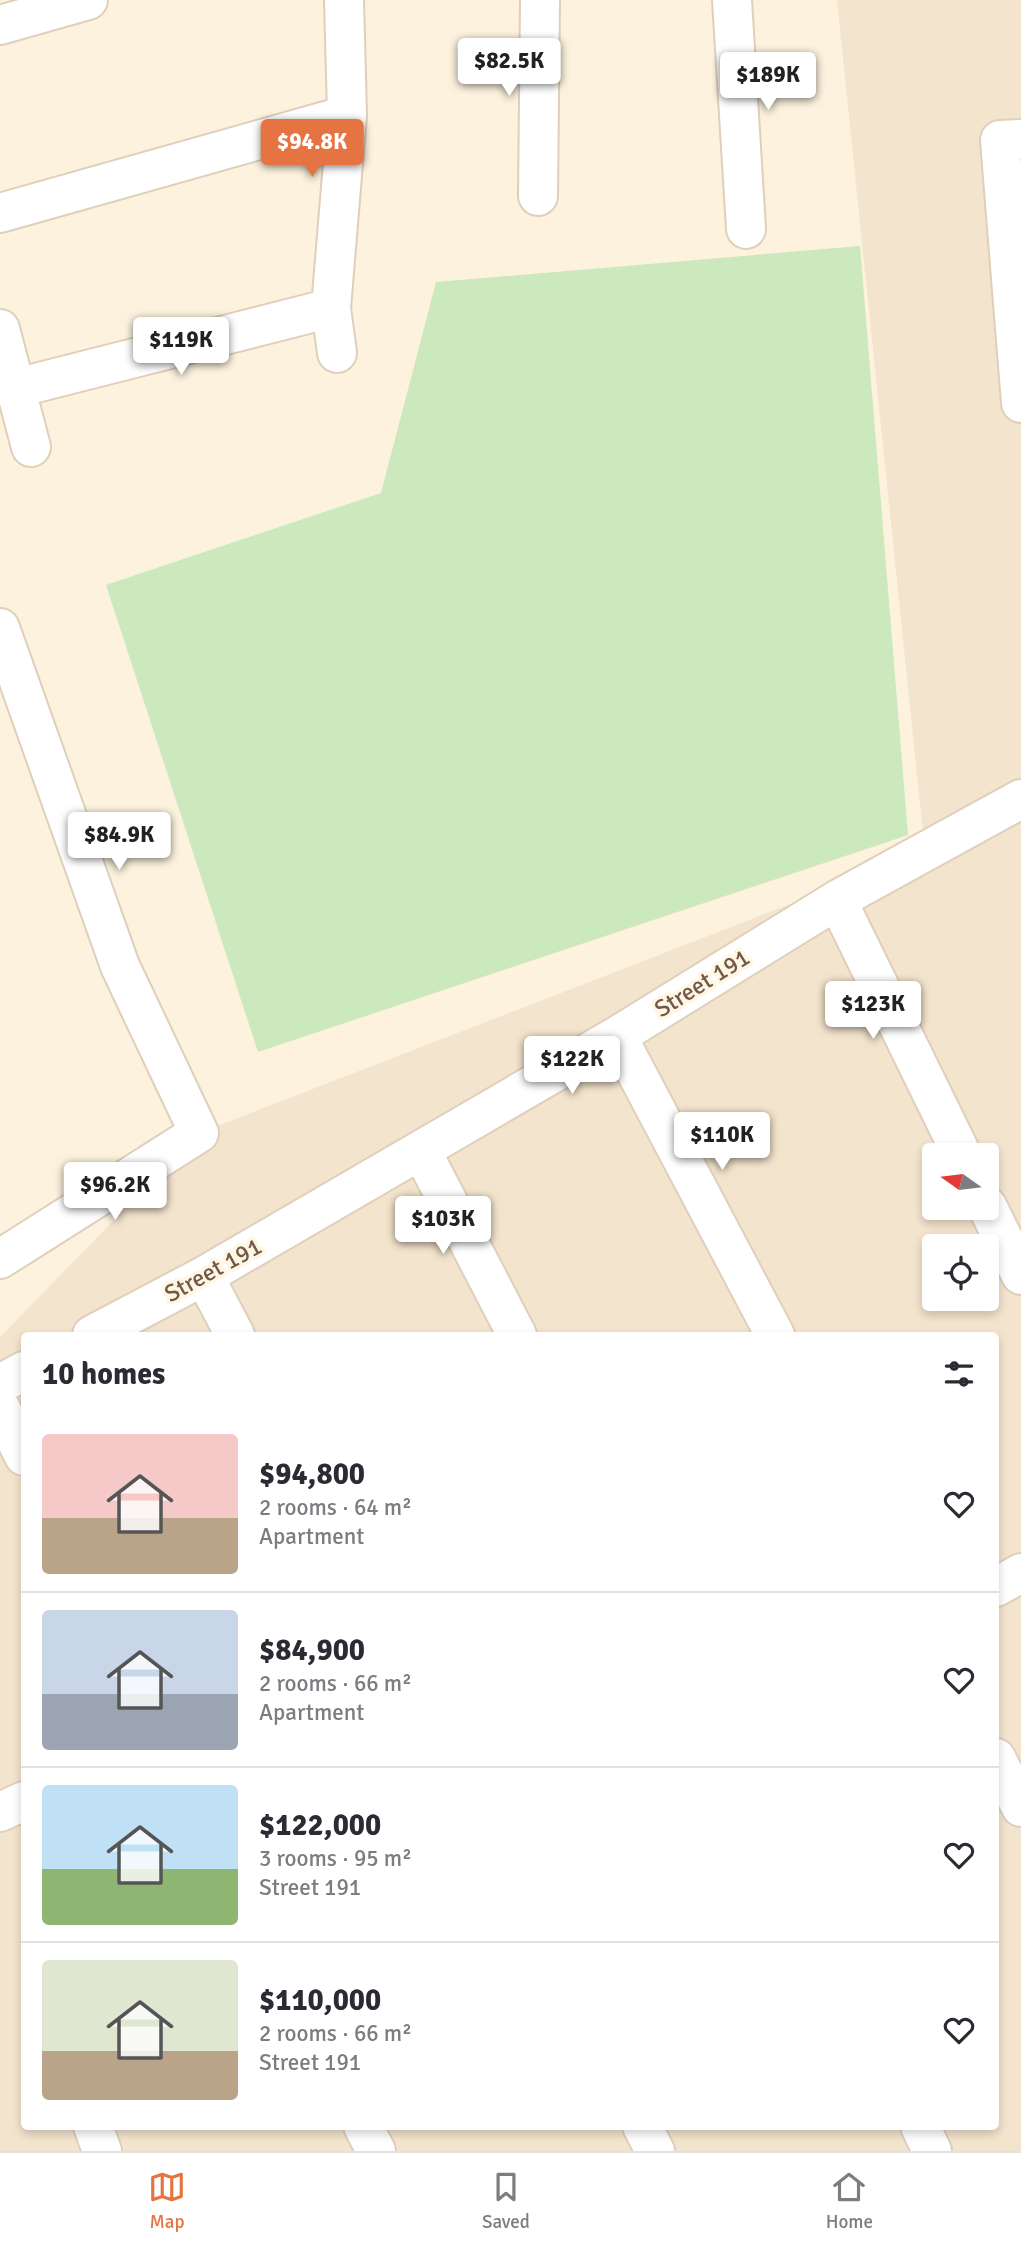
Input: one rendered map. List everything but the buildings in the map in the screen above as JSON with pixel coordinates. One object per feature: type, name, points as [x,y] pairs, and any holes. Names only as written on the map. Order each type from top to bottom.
[{"type":"street","points":[[0,25],[88,0]]},
{"type":"street","points":[[337,353],[331,308],[347,115],[344,0]]},
{"type":"street","points":[[538,196],[540,0]]},
{"type":"street","points":[[732,0],[746,229]]},
{"type":"street","points":[[0,213],[347,115]]},
{"type":"street","points":[[1021,139],[1000,140],[1021,403]]},
{"type":"street","points":[[16,388],[331,308]]},
{"type":"street","points":[[0,329],[31,447]]},
{"type":"street","points":[[0,628],[120,966],[200,1133],[0,1259]]},
{"type":"street","name":"Street 191","points":[[98,1332],[204,1276],[617,1036],[837,900],[1021,799]]},
{"type":"street","points":[[837,900],[956,1143]]},
{"type":"street","points":[[617,1036],[773,1332]]},
{"type":"street","points":[[421,1150],[515,1332]]},
{"type":"street","points":[[994,1220],[1021,1275]]},
{"type":"street","points":[[204,1276],[233,1332]]},
{"type":"street","points":[[0,1384],[21,1373]]},
{"type":"street","points":[[0,1407],[21,1450]]},
{"type":"street","points":[[999,1585],[1021,1573]]},
{"type":"street","points":[[999,1764],[1021,1807]]},
{"type":"street","points":[[0,1812],[21,1802]]},
{"type":"street","points":[[94,2130],[102,2151]]},
{"type":"street","points":[[365,2130],[376,2151]]},
{"type":"street","points":[[644,2130],[655,2151]]},
{"type":"street","points":[[922,2130],[932,2151]]},
{"type":"shaded area","points":[[837,0],[1021,0],[1021,2151],[0,2151],[0,1337],[199,1133],[925,852]]},
{"type":"green space","points":[[860,246],[908,835],[258,1052],[106,585],[381,493],[436,282]]}]
